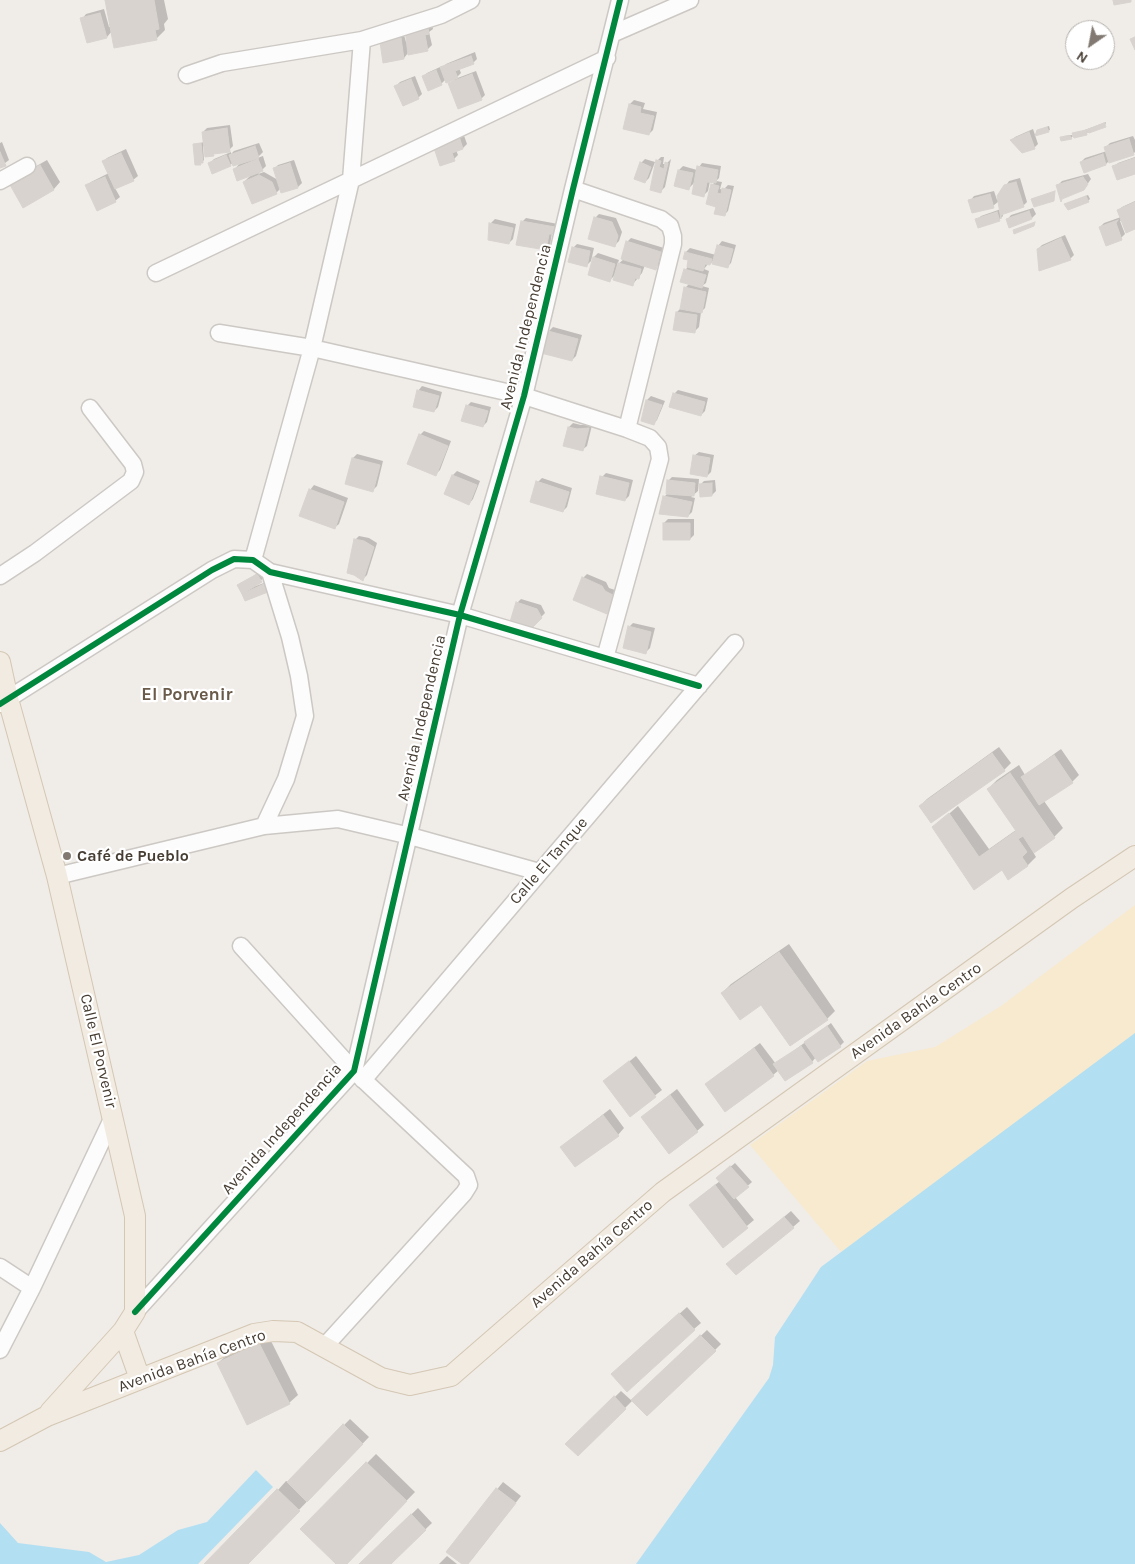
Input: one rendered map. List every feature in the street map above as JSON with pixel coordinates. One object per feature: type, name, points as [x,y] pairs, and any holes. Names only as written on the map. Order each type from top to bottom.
[{"type":"main road","name":"Calle El Porvenir","points":[[0,662],[4,701],[57,876],[135,1216],[134,1312],[123,1331],[47,1416]]},
{"type":"main road","name":"Avenida Bahía Centro","points":[[0,1441],[47,1416],[254,1334],[273,1331],[297,1332],[381,1378],[410,1385],[451,1376],[663,1192],[1072,898],[1135,856]]},
{"type":"main road","points":[[123,1331],[140,1379]]},
{"type":"street","points":[[187,75],[222,63],[362,40],[440,7],[471,0]]},
{"type":"street","name":"Avenida Independencia","points":[[134,1312],[359,1075],[460,615],[524,396],[620,0]]},
{"type":"street","points":[[612,34],[690,0]]},
{"type":"street","points":[[253,560],[312,348],[351,180],[362,40]]},
{"type":"street","points":[[156,273],[606,58]]},
{"type":"street","points":[[0,182],[27,166]]},
{"type":"street","points":[[573,189],[661,219],[670,226],[673,236],[674,244],[627,429]]},
{"type":"street","points":[[219,333],[312,348],[524,396],[650,438],[658,447],[660,459],[605,658]]},
{"type":"street","points":[[0,576],[35,553],[131,481],[135,472],[133,464],[90,408]]},
{"type":"street","points":[[4,701],[234,558],[253,560],[270,572],[460,615],[699,686]]},
{"type":"street","points":[[264,826],[286,779],[305,716],[299,676],[290,637],[270,572]]},
{"type":"street","name":"Calle El Tanque","points":[[359,1075],[539,872],[735,643]]},
{"type":"street","points":[[57,876],[264,826],[338,819],[410,836],[539,872]]},
{"type":"street","points":[[241,946],[359,1075],[466,1176],[469,1185],[464,1193],[324,1347]]},
{"type":"street","points":[[0,1350],[32,1288],[113,1117]]},
{"type":"street","points":[[0,1267],[32,1288]]},
{"type":"sand","points":[[1135,905],[1135,1045],[841,1252],[750,1145],[867,1061],[935,1047],[1001,1006]]},
{"type":"water","points":[[1135,1033],[1135,1564],[636,1564],[769,1378],[773,1365],[775,1337],[821,1267]]},
{"type":"water","points":[[256,1470],[273,1487],[198,1564],[0,1564],[0,1523],[18,1543],[89,1552],[106,1562],[139,1555],[178,1530],[207,1522]]},
{"type":"building","points":[[105,0],[154,0],[159,29],[155,30],[157,40],[114,48]]},
{"type":"building","points":[[1113,0],[1131,0],[1131,2],[1114,5]]},
{"type":"building","points":[[100,13],[107,38],[87,43],[80,18]]},
{"type":"building","points":[[427,22],[429,34],[425,35],[428,51],[408,55],[405,29]]},
{"type":"building","points":[[1135,37],[1135,50],[1130,39]]},
{"type":"building","points":[[401,38],[404,59],[383,63],[380,42]]},
{"type":"building","points":[[471,56],[474,64],[455,71],[458,78],[446,83],[440,67]]},
{"type":"building","points":[[436,70],[442,85],[428,91],[422,76]]},
{"type":"building","points":[[472,74],[482,100],[458,109],[448,83]]},
{"type":"building","points":[[411,79],[419,99],[403,106],[394,86]]},
{"type":"building","points":[[629,104],[641,107],[640,113],[654,116],[649,135],[623,129]]},
{"type":"building","points":[[1104,123],[1106,127],[1089,133],[1086,130]]},
{"type":"building","points":[[1047,127],[1049,132],[1035,136],[1037,130]]},
{"type":"building","points":[[227,128],[230,152],[205,157],[202,132]]},
{"type":"building","points":[[1086,130],[1087,135],[1074,138],[1072,133]]},
{"type":"building","points":[[1029,132],[1035,149],[1022,153],[1010,140]]},
{"type":"building","points":[[458,133],[463,149],[452,153],[455,161],[440,166],[432,142]]},
{"type":"building","points":[[1070,136],[1072,139],[1061,141],[1060,137]]},
{"type":"building","points":[[1129,139],[1134,155],[1109,163],[1104,147]]},
{"type":"building","points":[[201,143],[203,163],[195,165],[193,144]]},
{"type":"building","points":[[255,146],[259,158],[233,166],[229,155]]},
{"type":"building","points":[[0,152],[6,166],[0,168]]},
{"type":"building","points":[[121,153],[134,181],[115,189],[102,161]]},
{"type":"building","points":[[1103,154],[1106,165],[1084,173],[1080,162]]},
{"type":"building","points":[[226,155],[231,166],[212,174],[208,163]]},
{"type":"building","points":[[1135,158],[1135,174],[1117,180],[1112,166]]},
{"type":"building","points":[[258,159],[263,171],[237,181],[233,169]]},
{"type":"building","points":[[656,160],[661,161],[659,167],[664,169],[665,162],[668,163],[661,193],[650,190]]},
{"type":"building","points":[[640,162],[651,167],[645,183],[634,179]]},
{"type":"building","points":[[290,163],[298,188],[281,193],[273,168]]},
{"type":"building","points":[[40,165],[54,190],[23,208],[9,183]]},
{"type":"building","points":[[697,166],[718,170],[716,183],[707,182],[704,197],[692,194]]},
{"type":"building","points":[[678,170],[693,173],[689,190],[674,186]]},
{"type":"building","points":[[259,175],[272,182],[277,194],[252,204],[243,182]]},
{"type":"building","points":[[105,177],[116,202],[97,211],[85,185]]},
{"type":"building","points":[[1083,177],[1088,184],[1084,190],[1062,199],[1061,202],[1056,185]]},
{"type":"building","points":[[1016,182],[1024,207],[1001,215],[1001,219],[997,196],[1004,185]]},
{"type":"building","points":[[711,184],[719,186],[717,193],[721,194],[722,188],[731,190],[725,216],[714,214],[716,207],[706,204]]},
{"type":"building","points":[[1055,191],[1054,201],[1034,207],[1031,199]]},
{"type":"building","points":[[990,194],[994,208],[972,213],[968,200]]},
{"type":"building","points":[[1086,196],[1089,202],[1068,210],[1064,204]]},
{"type":"building","points":[[1135,202],[1135,229],[1126,233],[1117,210]]},
{"type":"building","points":[[1029,211],[1032,219],[1009,228],[1006,219]]},
{"type":"building","points":[[997,212],[1000,221],[978,228],[975,219]]},
{"type":"building","points":[[594,217],[612,222],[618,236],[615,247],[588,239]]},
{"type":"building","points":[[1118,220],[1116,223],[1122,240],[1106,246],[1099,227]]},
{"type":"building","points":[[521,221],[555,227],[553,234],[549,234],[546,250],[516,245]]},
{"type":"building","points":[[1035,222],[1034,226],[1014,234],[1013,230]]},
{"type":"building","points":[[489,223],[513,228],[509,244],[488,240]]},
{"type":"building","points":[[1061,238],[1071,260],[1039,271],[1037,249]]},
{"type":"building","points":[[626,241],[661,252],[656,270],[621,259]]},
{"type":"building","points":[[717,245],[733,249],[728,268],[712,264]]},
{"type":"building","points":[[572,247],[590,251],[587,267],[568,262]]},
{"type":"building","points":[[685,252],[712,259],[710,265],[705,264],[703,271],[687,267],[688,260],[683,259]]},
{"type":"building","points":[[593,257],[615,264],[610,282],[588,275]]},
{"type":"building","points":[[618,263],[641,269],[639,279],[635,278],[633,286],[613,280]]},
{"type":"building","points":[[684,269],[706,275],[702,288],[680,282]]},
{"type":"building","points":[[684,287],[706,292],[702,313],[680,309]]},
{"type":"building","points":[[676,312],[697,315],[695,333],[673,330]]},
{"type":"building","points":[[548,331],[578,339],[572,361],[541,353]]},
{"type":"building","points":[[417,390],[439,396],[434,412],[413,407]]},
{"type":"building","points":[[673,393],[705,402],[701,416],[669,407]]},
{"type":"building","points":[[646,400],[662,405],[654,425],[641,421]]},
{"type":"building","points":[[466,405],[488,411],[483,427],[461,421]]},
{"type":"building","points":[[568,427],[577,429],[589,428],[583,451],[563,446]]},
{"type":"building","points":[[419,434],[448,446],[436,476],[407,464]]},
{"type":"building","points":[[693,455],[710,458],[707,477],[690,474]]},
{"type":"building","points":[[352,458],[380,465],[373,492],[345,484]]},
{"type":"building","points":[[452,475],[477,485],[469,505],[444,494]]},
{"type":"building","points":[[600,476],[629,483],[625,501],[596,494]]},
{"type":"building","points":[[667,480],[695,483],[694,496],[666,494]]},
{"type":"building","points":[[536,481],[569,492],[563,512],[530,502]]},
{"type":"building","points":[[712,483],[712,496],[700,497],[699,484]]},
{"type":"building","points":[[309,489],[344,502],[335,529],[299,516]]},
{"type":"building","points":[[663,496],[692,502],[688,517],[659,514]]},
{"type":"building","points":[[663,523],[690,523],[690,540],[663,540]]},
{"type":"building","points":[[354,539],[364,541],[374,547],[363,581],[347,573]]},
{"type":"building","points":[[257,574],[262,582],[242,594],[237,585]]},
{"type":"building","points":[[582,577],[602,586],[605,591],[615,596],[607,614],[573,600]]},
{"type":"building","points":[[264,584],[268,592],[245,601],[242,594]]},
{"type":"building","points":[[516,602],[537,609],[542,618],[531,629],[510,622]]},
{"type":"building","points":[[628,626],[651,632],[646,654],[623,648]]},
{"type":"building","points":[[992,753],[1005,771],[931,823],[919,806]]},
{"type":"building","points":[[1054,755],[1073,783],[1039,805],[1021,777]]},
{"type":"building","points":[[1010,773],[1055,838],[1034,853],[1023,836],[1018,839],[1027,852],[1022,857],[1028,866],[1008,880],[1002,870],[974,890],[932,827],[949,813],[979,857],[1016,831],[987,789]]},
{"type":"building","points":[[779,952],[828,1020],[790,1046],[761,1005],[740,1020],[721,993]]},
{"type":"building","points":[[827,1026],[841,1047],[818,1062],[804,1042]]},
{"type":"building","points":[[801,1046],[813,1063],[785,1081],[773,1064]]},
{"type":"building","points":[[754,1048],[774,1076],[725,1112],[705,1084]]},
{"type":"building","points":[[629,1061],[656,1097],[630,1117],[603,1081]]},
{"type":"building","points":[[670,1095],[698,1132],[669,1154],[641,1117]]},
{"type":"building","points":[[603,1115],[619,1136],[575,1167],[560,1147]]},
{"type":"building","points":[[730,1166],[749,1187],[734,1199],[716,1178]]},
{"type":"building","points":[[715,1185],[748,1228],[723,1248],[689,1205]]},
{"type":"building","points":[[784,1217],[794,1228],[736,1275],[726,1264]]},
{"type":"building","points":[[679,1313],[695,1330],[627,1392],[611,1374]]},
{"type":"building","points":[[700,1335],[716,1351],[647,1416],[631,1400]]},
{"type":"building","points":[[259,1343],[290,1404],[247,1425],[217,1363]]},
{"type":"building","points":[[614,1396],[626,1409],[578,1456],[565,1444]]},
{"type":"building","points":[[343,1424],[363,1444],[307,1502],[287,1482]]},
{"type":"building","points":[[366,1462],[407,1501],[347,1564],[336,1564],[300,1529]]},
{"type":"building","points":[[496,1488],[516,1503],[468,1564],[462,1564],[446,1552]]},
{"type":"building","points":[[277,1489],[300,1511],[248,1564],[204,1564]]},
{"type":"building","points":[[411,1514],[426,1530],[391,1564],[359,1564]]},
{"type":"cycle path","points":[[135,1312],[354,1071],[460,615],[524,396],[620,0]]},
{"type":"cycle path","points":[[0,704],[212,570],[234,559],[253,560],[270,572],[460,615],[699,686]]},
{"type":"place","name":"Café de Pueblo","points":[[67,856]]},
{"type":"district","name":"El Porvenir","points":[[187,695]]}]
